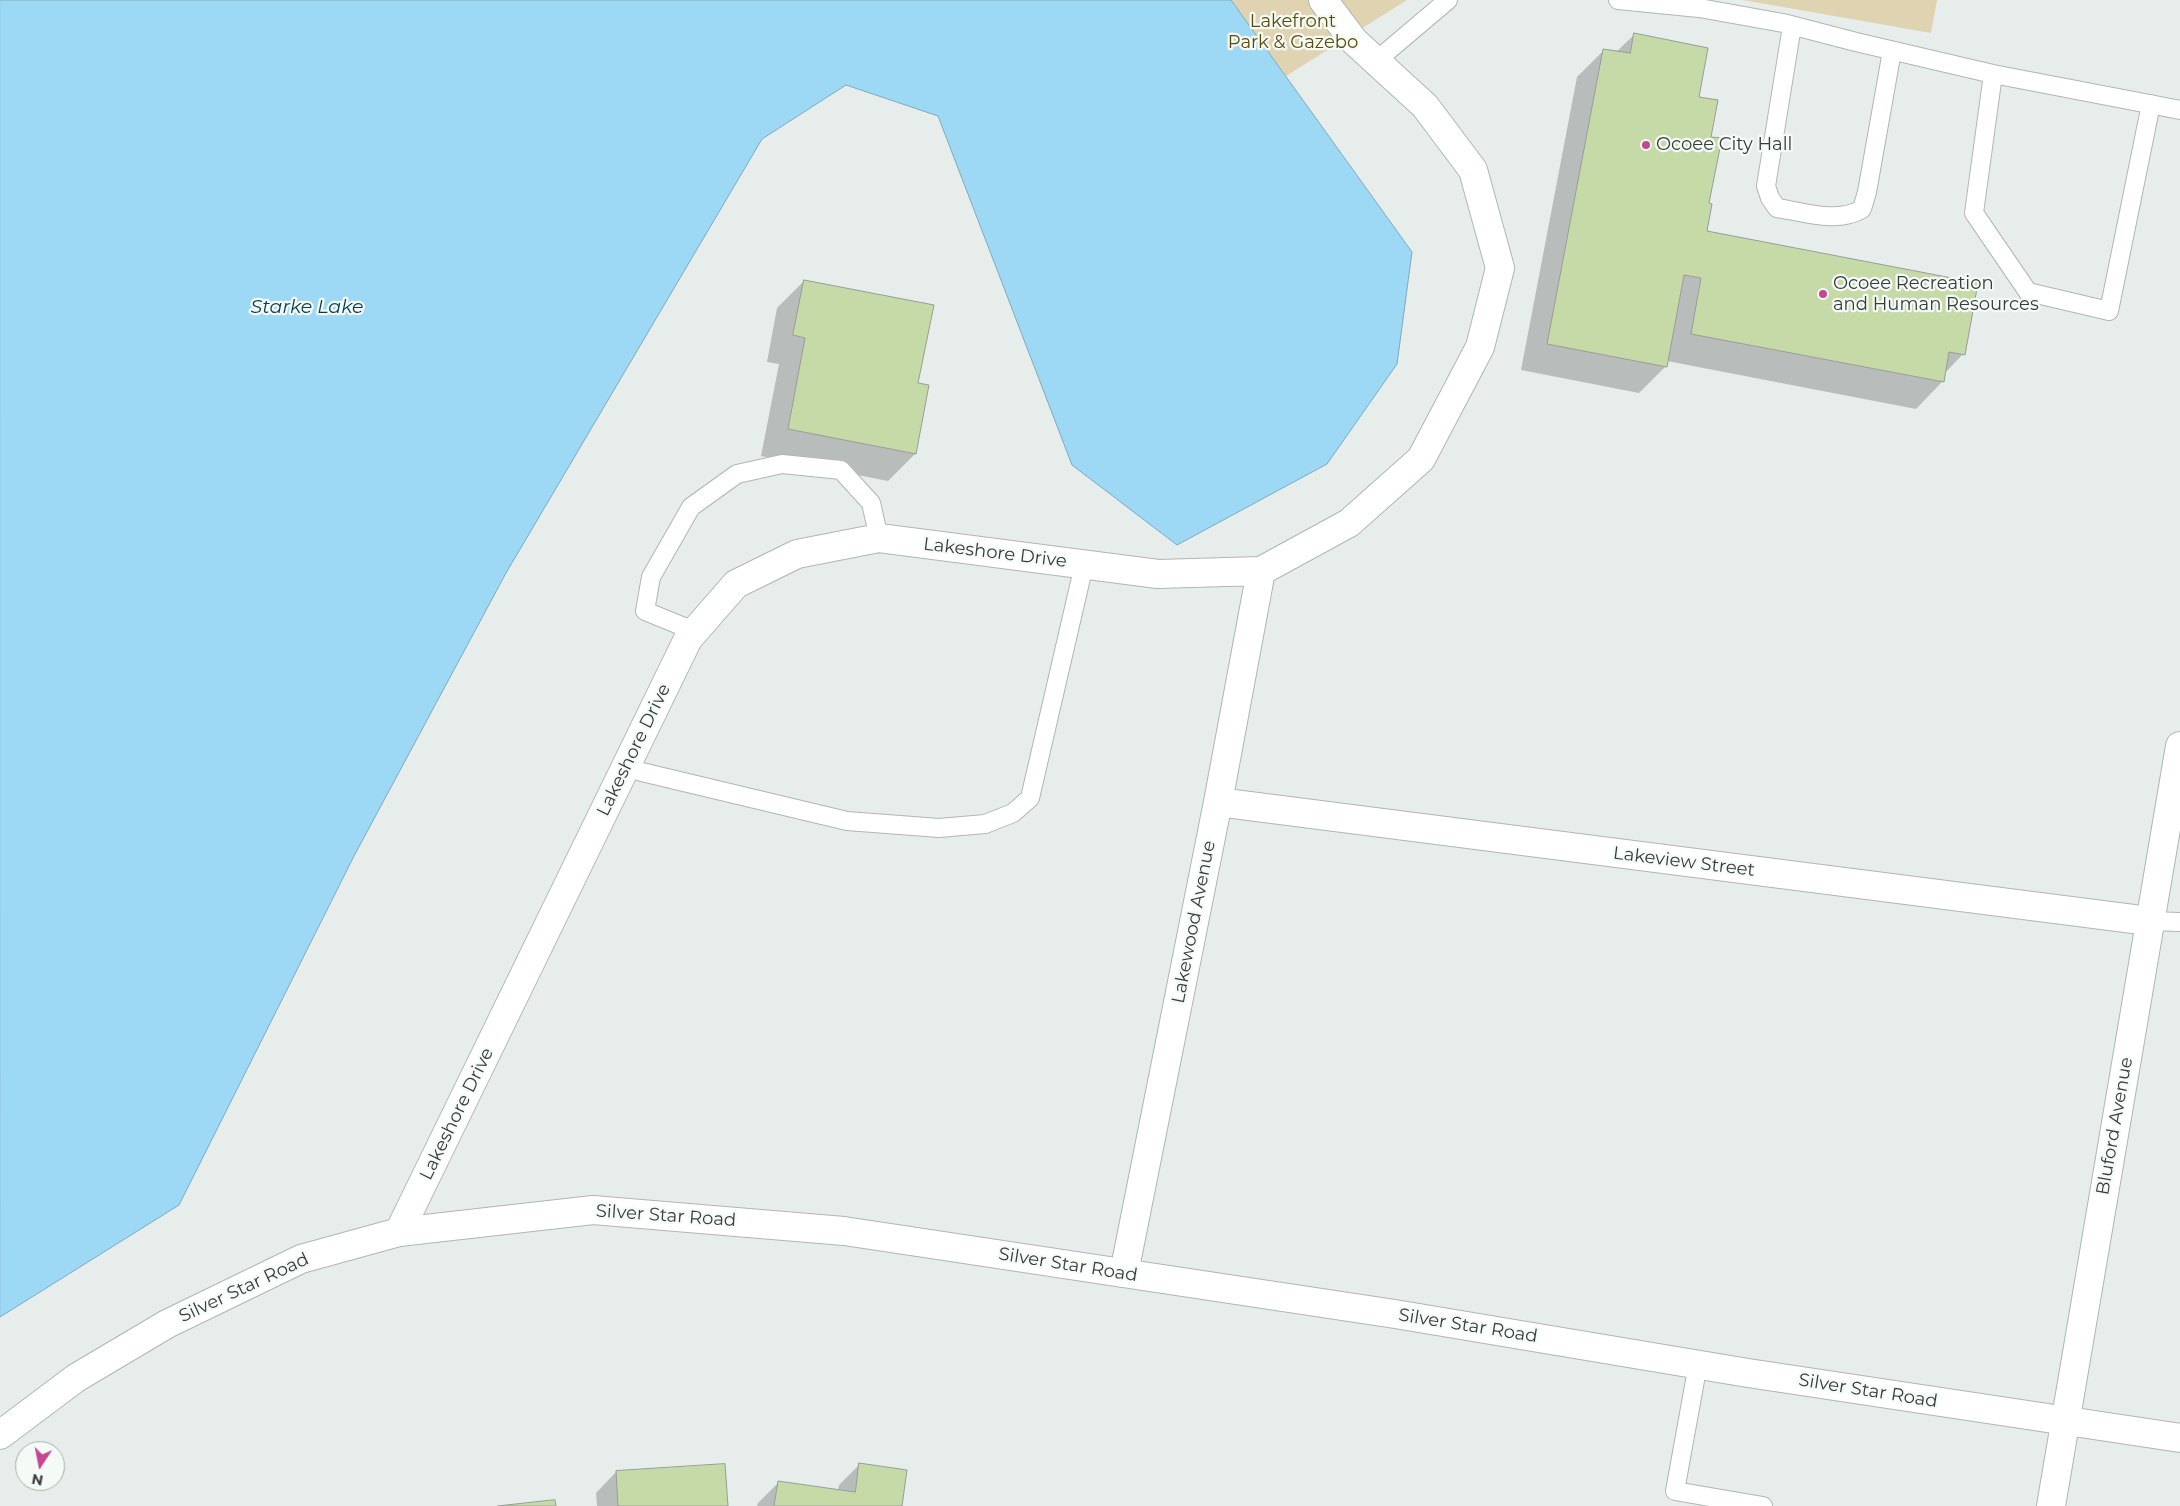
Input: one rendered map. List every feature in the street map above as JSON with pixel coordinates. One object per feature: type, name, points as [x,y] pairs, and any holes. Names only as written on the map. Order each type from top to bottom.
[{"type":"street","name":"Lakeshore Drive","points":[[399,1232],[688,639],[736,584],[797,554],[878,538],[1158,574],[1261,571],[1349,523],[1421,459],[1480,347],[1500,268],[1473,170],[1425,106],[1354,42],[1323,0]]},
{"type":"street","name":"Lakewood Avenue","points":[[1124,1273],[1218,802],[1261,571]]},
{"type":"street","name":"Bluford Avenue","points":[[2051,1506],[2180,746]]},
{"type":"street","name":"Lakeview Street","points":[[1218,802],[2149,921]]},
{"type":"street","name":"Silver Star Road","points":[[0,1435],[76,1378],[167,1324],[301,1259],[399,1232],[593,1210],[844,1231],[1395,1314],[1698,1364],[2180,1438]]},
{"type":"lane","points":[[1376,61],[1448,0]]},
{"type":"lane","points":[[1618,0],[1699,8],[1792,26],[1993,74],[2180,110]]},
{"type":"lane","points":[[1792,26],[1766,186],[1770,198],[1777,208],[1837,218],[1852,215],[1862,209],[1867,192],[1892,51]]},
{"type":"lane","points":[[1993,74],[1974,213],[2028,292],[2109,311],[2151,104]]},
{"type":"lane","points":[[694,631],[645,610],[651,577],[691,506],[737,474],[782,464],[841,470],[871,503],[878,538]]},
{"type":"lane","points":[[625,768],[847,821],[939,828],[985,824],[1013,813],[1030,798],[1084,564]]},
{"type":"lane","points":[[2149,921],[2180,922]]},
{"type":"lane","points":[[1698,1364],[1675,1491],[1763,1506]]},
{"type":"green space","name":"Lakefront Park & Gazebo","points":[[1231,0],[1407,0],[1286,76]]},
{"type":"green space","points":[[1743,0],[1937,0],[1931,33]]},
{"type":"water","name":"Starke Lake","points":[[0,0],[1231,0],[1412,252],[1397,364],[1327,464],[1177,545],[1072,465],[938,116],[846,85],[762,139],[506,573],[354,856],[179,1205],[0,1317]]},
{"type":"building","points":[[1634,33],[1708,48],[1699,97],[1718,100],[1711,137],[1722,138],[1709,203],[1712,204],[1707,231],[1978,283],[1965,355],[1949,352],[1944,382],[1691,334],[1701,278],[1684,275],[1667,367],[1547,344],[1603,49],[1630,53]]},
{"type":"building","points":[[804,280],[934,305],[918,383],[929,385],[916,454],[788,429],[805,338],[793,335]]},
{"type":"building","points":[[859,1463],[907,1470],[902,1506],[774,1506],[778,1481],[855,1492]]},
{"type":"building","points":[[725,1464],[728,1506],[618,1506],[616,1471]]},
{"type":"building","points":[[555,1500],[556,1506],[498,1506]]},
{"type":"place","name":"Ocoee City Hall","points":[[1646,145]]},
{"type":"place","name":"Ocoee Recreation and Human Resources","points":[[1823,294]]}]
